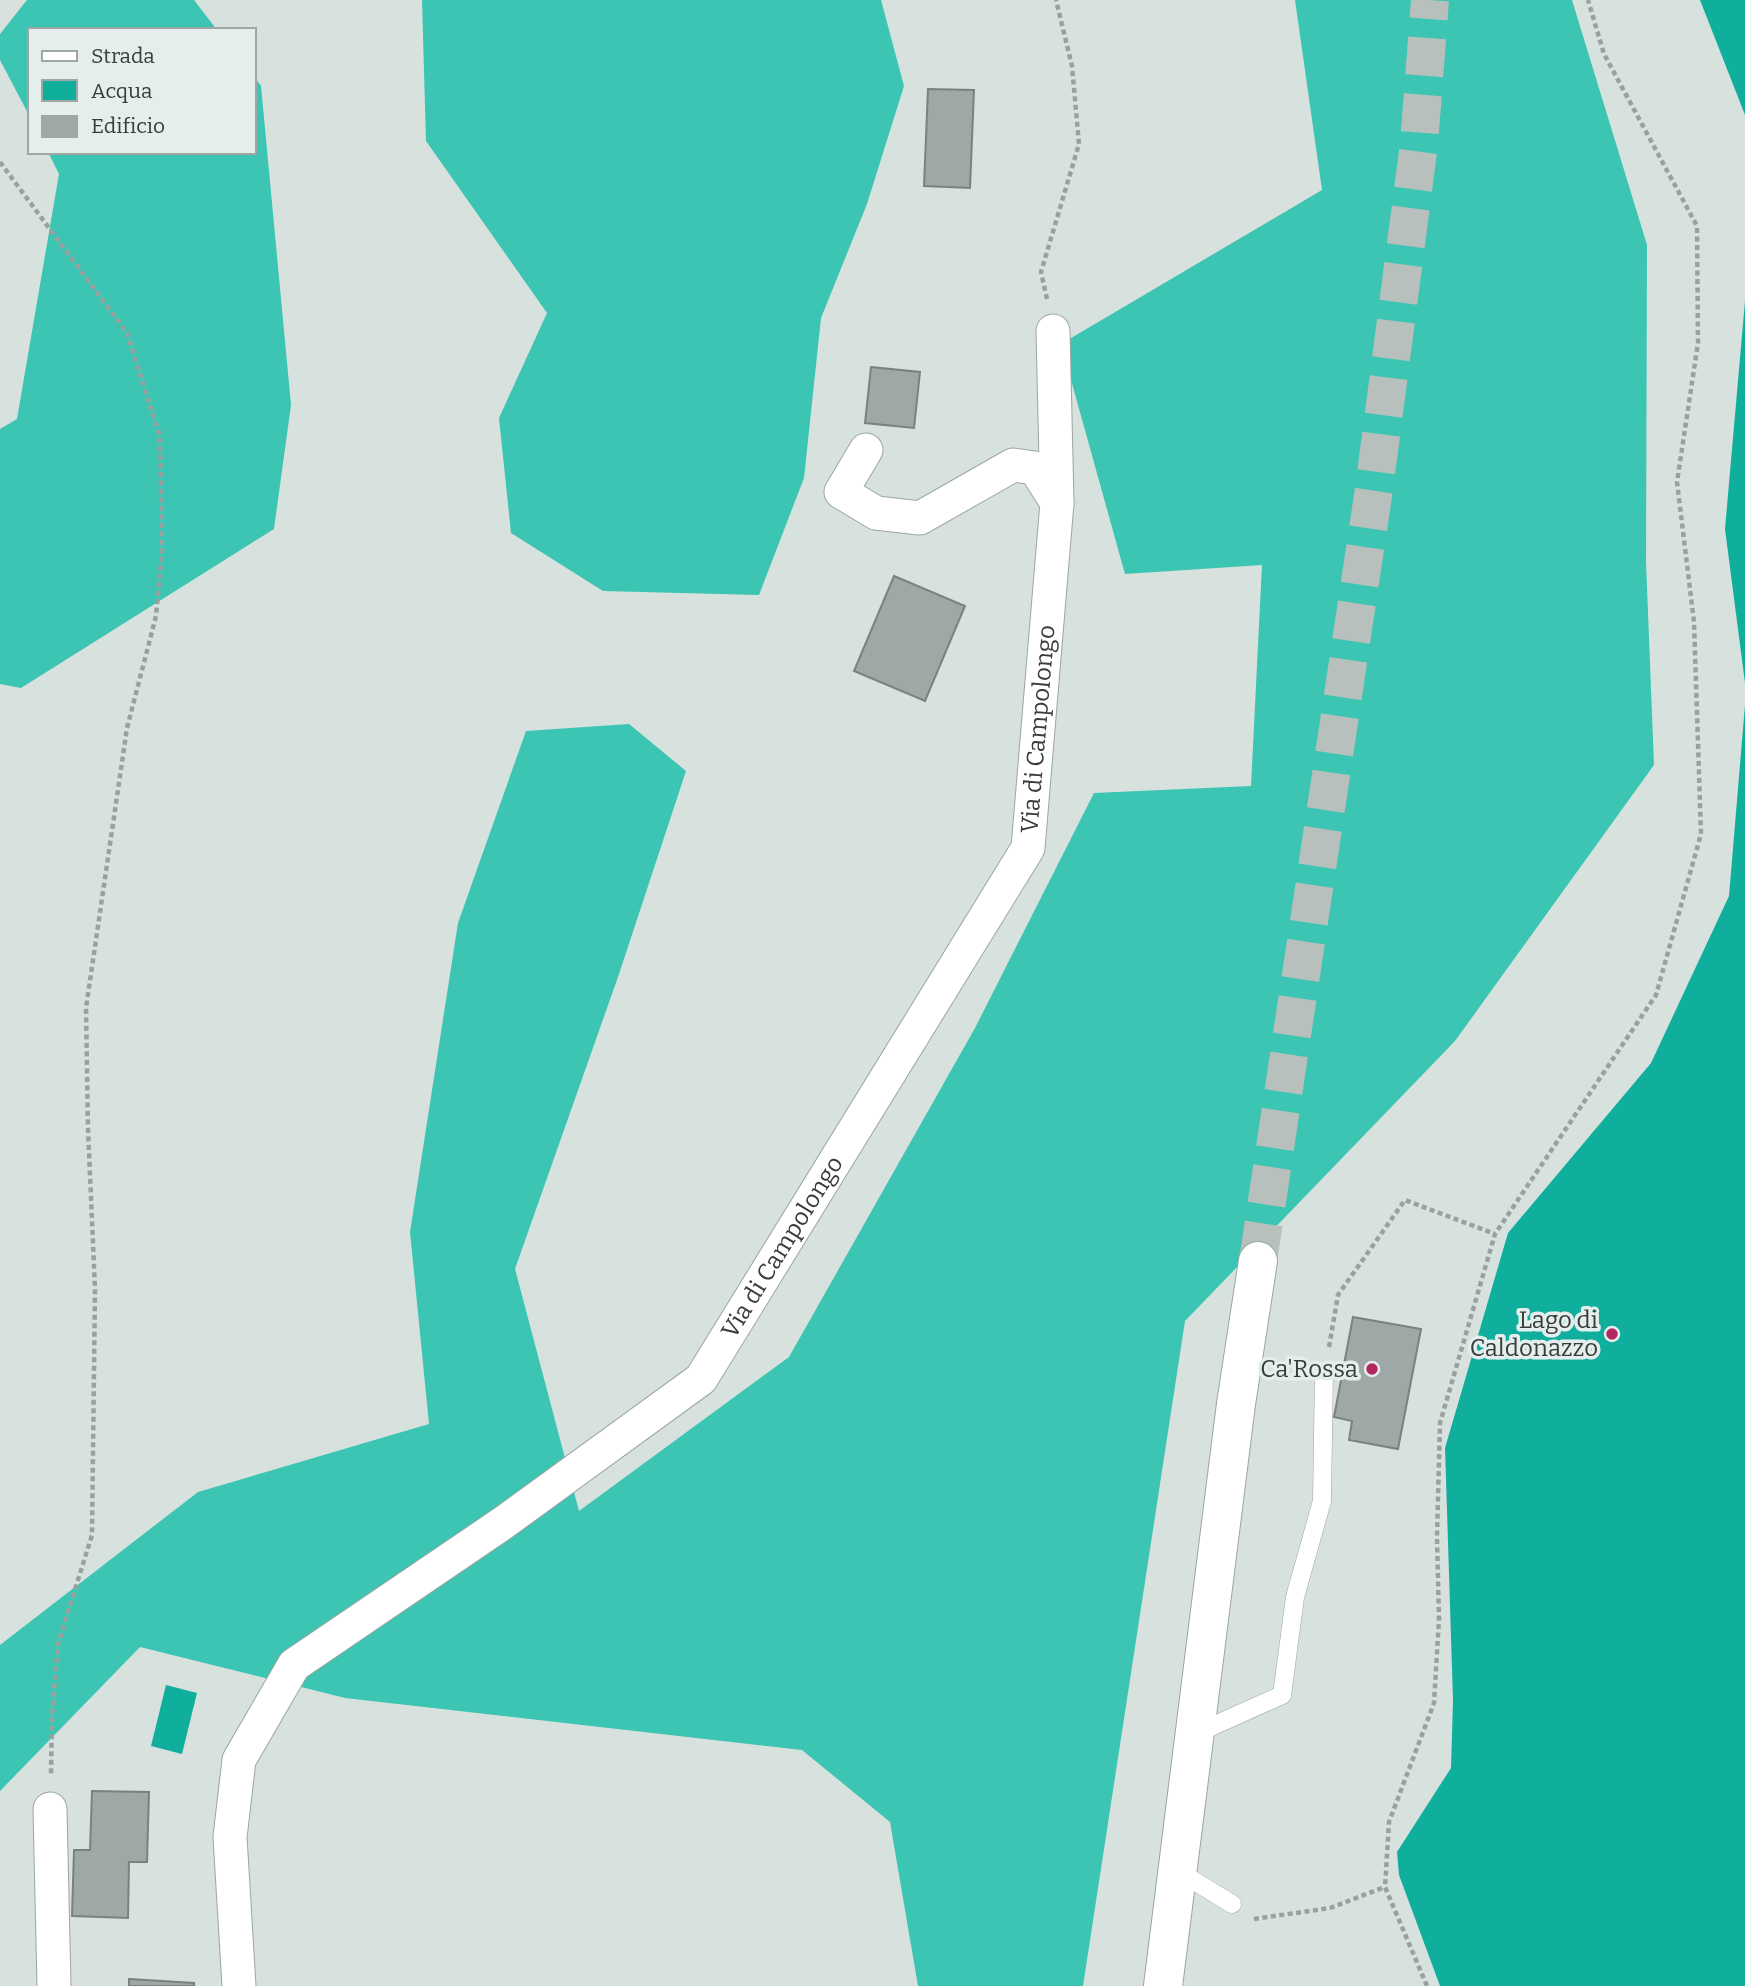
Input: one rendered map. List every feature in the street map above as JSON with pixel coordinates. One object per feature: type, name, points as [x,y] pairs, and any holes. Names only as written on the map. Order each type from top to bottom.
[{"type":"main road","points":[[1163,1986],[1236,1404],[1258,1261]]},
{"type":"street","name":"Via di Campolongo","points":[[239,1986],[230,1837],[239,1760],[294,1665],[503,1523],[701,1379],[1028,848],[1056,503],[1053,331]]},
{"type":"street","points":[[866,450],[841,492],[876,513],[920,518],[1013,465],[1035,468],[1056,503]]},
{"type":"street","points":[[50,1809],[54,1986]]},
{"type":"lane","points":[[1195,1734],[1282,1695],[1294,1597],[1322,1501],[1324,1372]]},
{"type":"lane","points":[[1178,1871],[1232,1904]]},
{"type":"path","points":[[1053,331],[1041,272],[1079,144],[1072,65],[1056,0]]},
{"type":"path","points":[[1427,1986],[1385,1887],[1389,1822],[1434,1703],[1439,1619],[1437,1537],[1440,1423],[1495,1234],[1656,995],[1701,834],[1695,622],[1677,482],[1698,343],[1697,226],[1604,54],[1588,0]]},
{"type":"path","points":[[0,162],[127,332],[160,437],[162,552],[156,616],[127,728],[86,1008],[95,1289],[92,1535],[58,1644],[52,1716],[50,1809]]},
{"type":"path","points":[[1324,1372],[1338,1295],[1405,1200],[1495,1234]]},
{"type":"path","points":[[1247,1921],[1330,1908],[1385,1887]]},
{"type":"shaded area","points":[[27,0],[194,0],[215,28],[28,28],[28,113],[0,60],[0,34]]},
{"type":"shaded area","points":[[422,0],[881,0],[904,86],[867,204],[821,318],[804,478],[759,595],[603,591],[511,533],[499,418],[547,313],[426,141]]},
{"type":"shaded area","points":[[1295,0],[1572,0],[1647,245],[1646,562],[1654,765],[1455,1041],[1185,1321],[1083,1986],[918,1986],[890,1822],[802,1750],[345,1698],[140,1647],[0,1791],[0,1645],[198,1492],[429,1424],[410,1232],[458,923],[526,731],[629,724],[686,771],[619,974],[515,1269],[579,1511],[789,1357],[975,1028],[1094,793],[1251,786],[1262,565],[1125,574],[1061,344],[1322,190]]},
{"type":"shaded area","points":[[256,79],[261,86],[291,405],[274,529],[21,688],[0,684],[0,429],[17,419],[59,174],[49,154],[256,154]]},
{"type":"water","points":[[1700,0],[1745,0],[1745,115]]},
{"type":"water","points":[[1745,301],[1745,683],[1725,529]]},
{"type":"water","name":"Lago di Caldonazzo","points":[[1745,705],[1745,1986],[1440,1986],[1399,1875],[1397,1852],[1451,1768],[1453,1700],[1445,1448],[1508,1233],[1651,1063],[1729,896]]},
{"type":"water","points":[[166,1685],[197,1693],[182,1754],[151,1746]]},
{"type":"building","points":[[928,89],[974,90],[970,188],[924,186]]},
{"type":"building","points":[[871,367],[920,372],[914,428],[865,423]]},
{"type":"building","points":[[894,576],[965,606],[925,701],[854,671]]},
{"type":"building","points":[[1353,1317],[1421,1329],[1398,1449],[1349,1440],[1352,1421],[1334,1417]]},
{"type":"building","points":[[92,1791],[149,1792],[147,1862],[129,1862],[128,1918],[72,1916],[74,1850],[90,1850]]},
{"type":"building","points":[[129,1979],[194,1983],[194,1986],[129,1986]]},
{"type":"tunnel","points":[[1258,1261],[1374,489],[1419,144],[1430,0]]},
{"type":"place","name":"Lago di Caldonazzo","points":[[1612,1334]]},
{"type":"place","name":"Ca'Rossa","points":[[1372,1369]]}]
